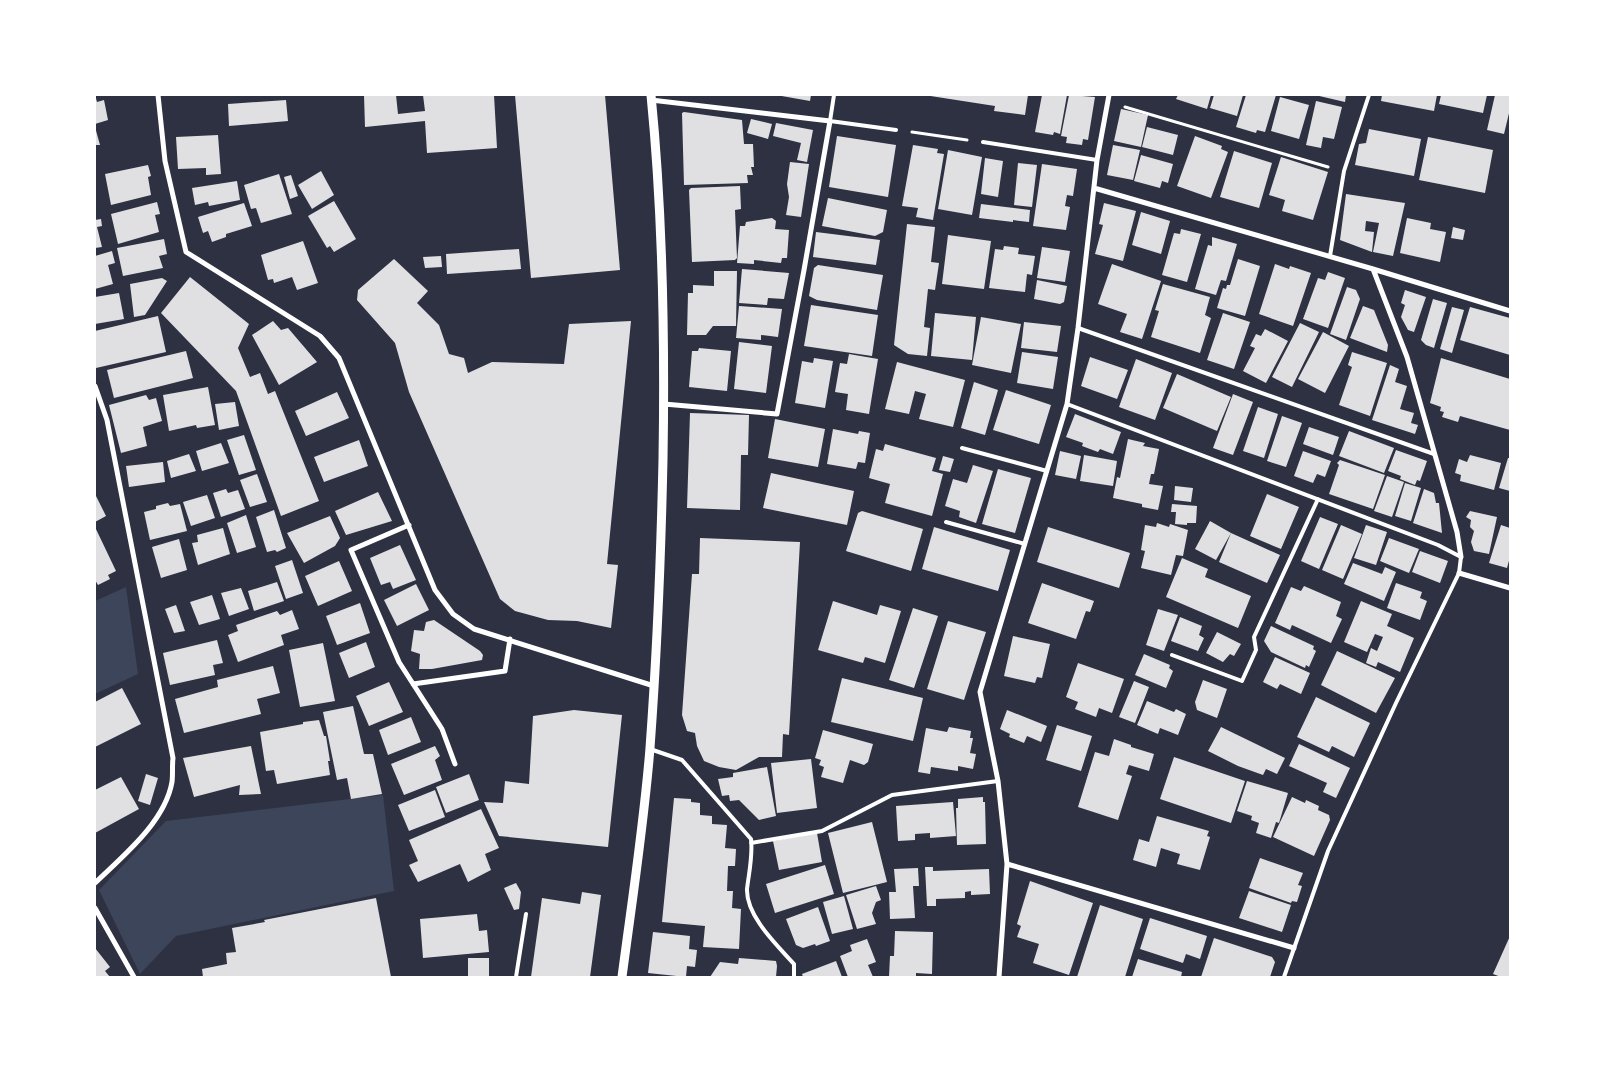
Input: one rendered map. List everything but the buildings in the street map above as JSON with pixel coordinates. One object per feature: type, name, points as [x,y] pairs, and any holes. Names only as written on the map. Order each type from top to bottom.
[{"type":"street","points":[[158,95],[165,161],[186,252],[320,336],[339,358],[435,590],[453,614],[474,629],[654,686]]},
{"type":"street","points":[[999,977],[1007,864],[998,781],[980,692],[1067,404],[1078,328],[1097,160],[1109,95]]},
{"type":"street","points":[[622,977],[650,749],[661,551],[664,404],[663,281],[659,174],[651,98],[830,120],[808,251],[777,414],[664,404]]},
{"type":"street","points":[[1094,188],[1330,256],[1510,311]]},
{"type":"street","points":[[1372,269],[1408,357],[1457,532],[1461,557]]},
{"type":"street","points":[[95,386],[107,420],[173,758],[172,782],[162,808],[138,841],[95,883]]},
{"type":"street","points":[[409,525],[351,550],[399,662],[442,729],[455,764]]},
{"type":"street","points":[[1459,573],[1510,588]]},
{"type":"street","points":[[413,684],[504,671],[510,639]]},
{"type":"street","points":[[1007,864],[1294,948]]},
{"type":"street","points":[[95,908],[134,977]]},
{"type":"lane","points":[[834,95],[830,120],[896,130]]},
{"type":"lane","points":[[1330,256],[1344,172],[1369,95]]},
{"type":"lane","points":[[983,142],[1097,160]]},
{"type":"lane","points":[[1078,328],[1435,454]]},
{"type":"lane","points":[[1067,404],[1438,545],[1461,557],[1459,573],[1396,703],[1328,851],[1284,977]]},
{"type":"lane","points":[[962,448],[1047,471]]},
{"type":"lane","points":[[1172,655],[1242,681],[1256,650],[1254,637],[1318,499]]},
{"type":"lane","points":[[946,522],[1025,544]]},
{"type":"lane","points":[[650,749],[682,760],[751,839],[752,854],[747,891],[749,907],[773,941],[794,964],[794,977]]},
{"type":"lane","points":[[751,843],[822,831],[892,795],[998,781]]},
{"type":"lane","points":[[516,977],[526,914]]},
{"type":"path","points":[[1108,102],[1344,172]]},
{"type":"path","points":[[896,130],[983,142]]},
{"type":"shaded area","points":[[126,587],[138,674],[95,694],[95,601]]},
{"type":"shaded area","points":[[383,795],[394,891],[176,936],[140,974],[99,890],[166,821]]}]
